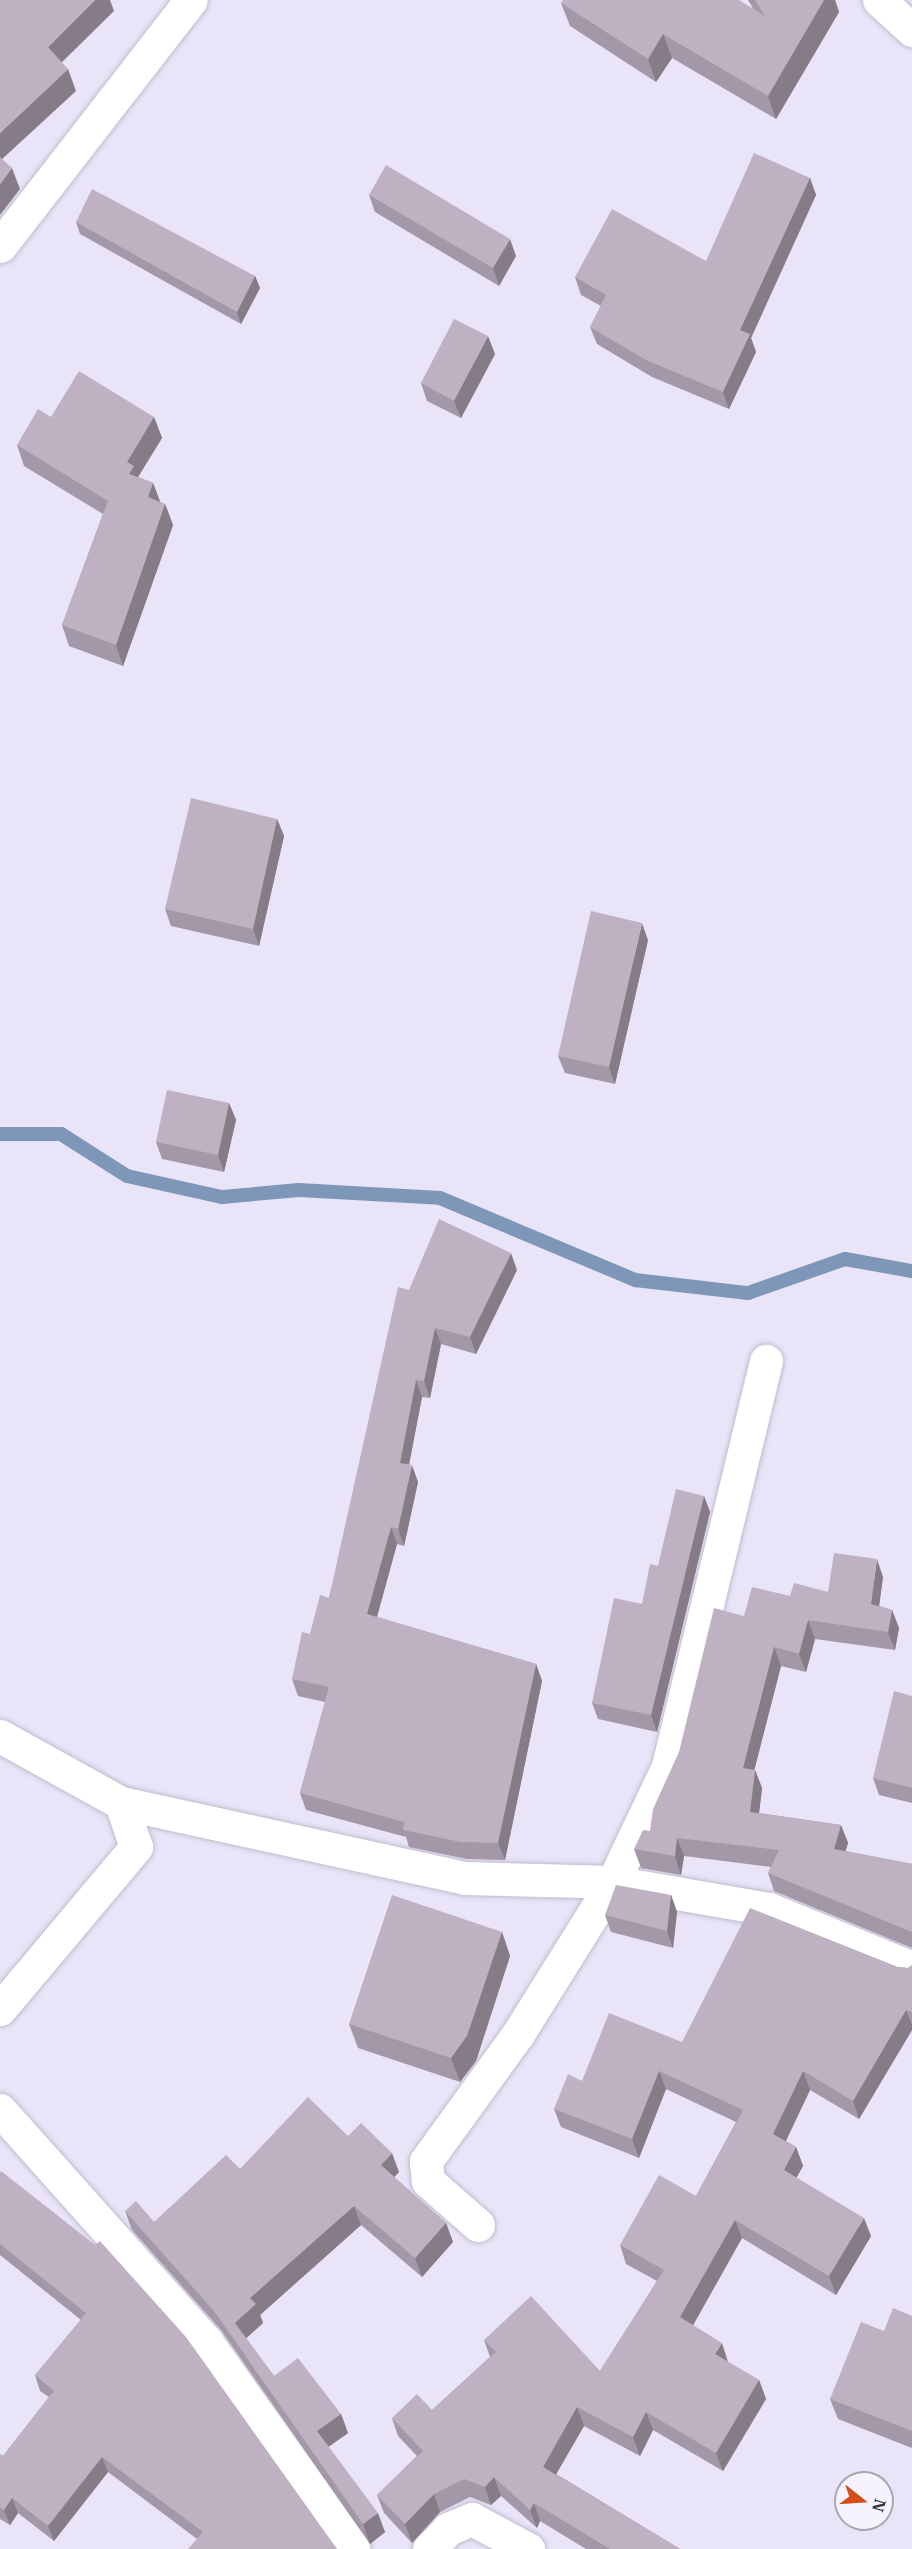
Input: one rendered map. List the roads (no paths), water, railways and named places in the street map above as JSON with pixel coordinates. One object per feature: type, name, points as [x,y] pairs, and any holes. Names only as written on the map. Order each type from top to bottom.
[{"type":"street","points":[[0,246],[191,0]]},
{"type":"street","points":[[879,0],[912,30]]},
{"type":"street","points":[[478,2225],[428,2181],[426,2162],[518,2034],[613,1882],[668,1766],[687,1705],[766,1361]]},
{"type":"street","points":[[0,1737],[121,1803],[465,1878],[613,1882],[769,1909],[912,1968]]},
{"type":"street","points":[[0,2009],[136,1847],[121,1803]]},
{"type":"street","points":[[0,2110],[206,2341],[346,2546]]},
{"type":"street","points":[[429,2549],[448,2529],[472,2518],[528,2549]]},
{"type":"waterway","points":[[0,1134],[61,1134],[127,1176],[222,1197],[299,1190],[440,1198],[635,1280],[748,1293],[845,1259],[912,1271]]}]
